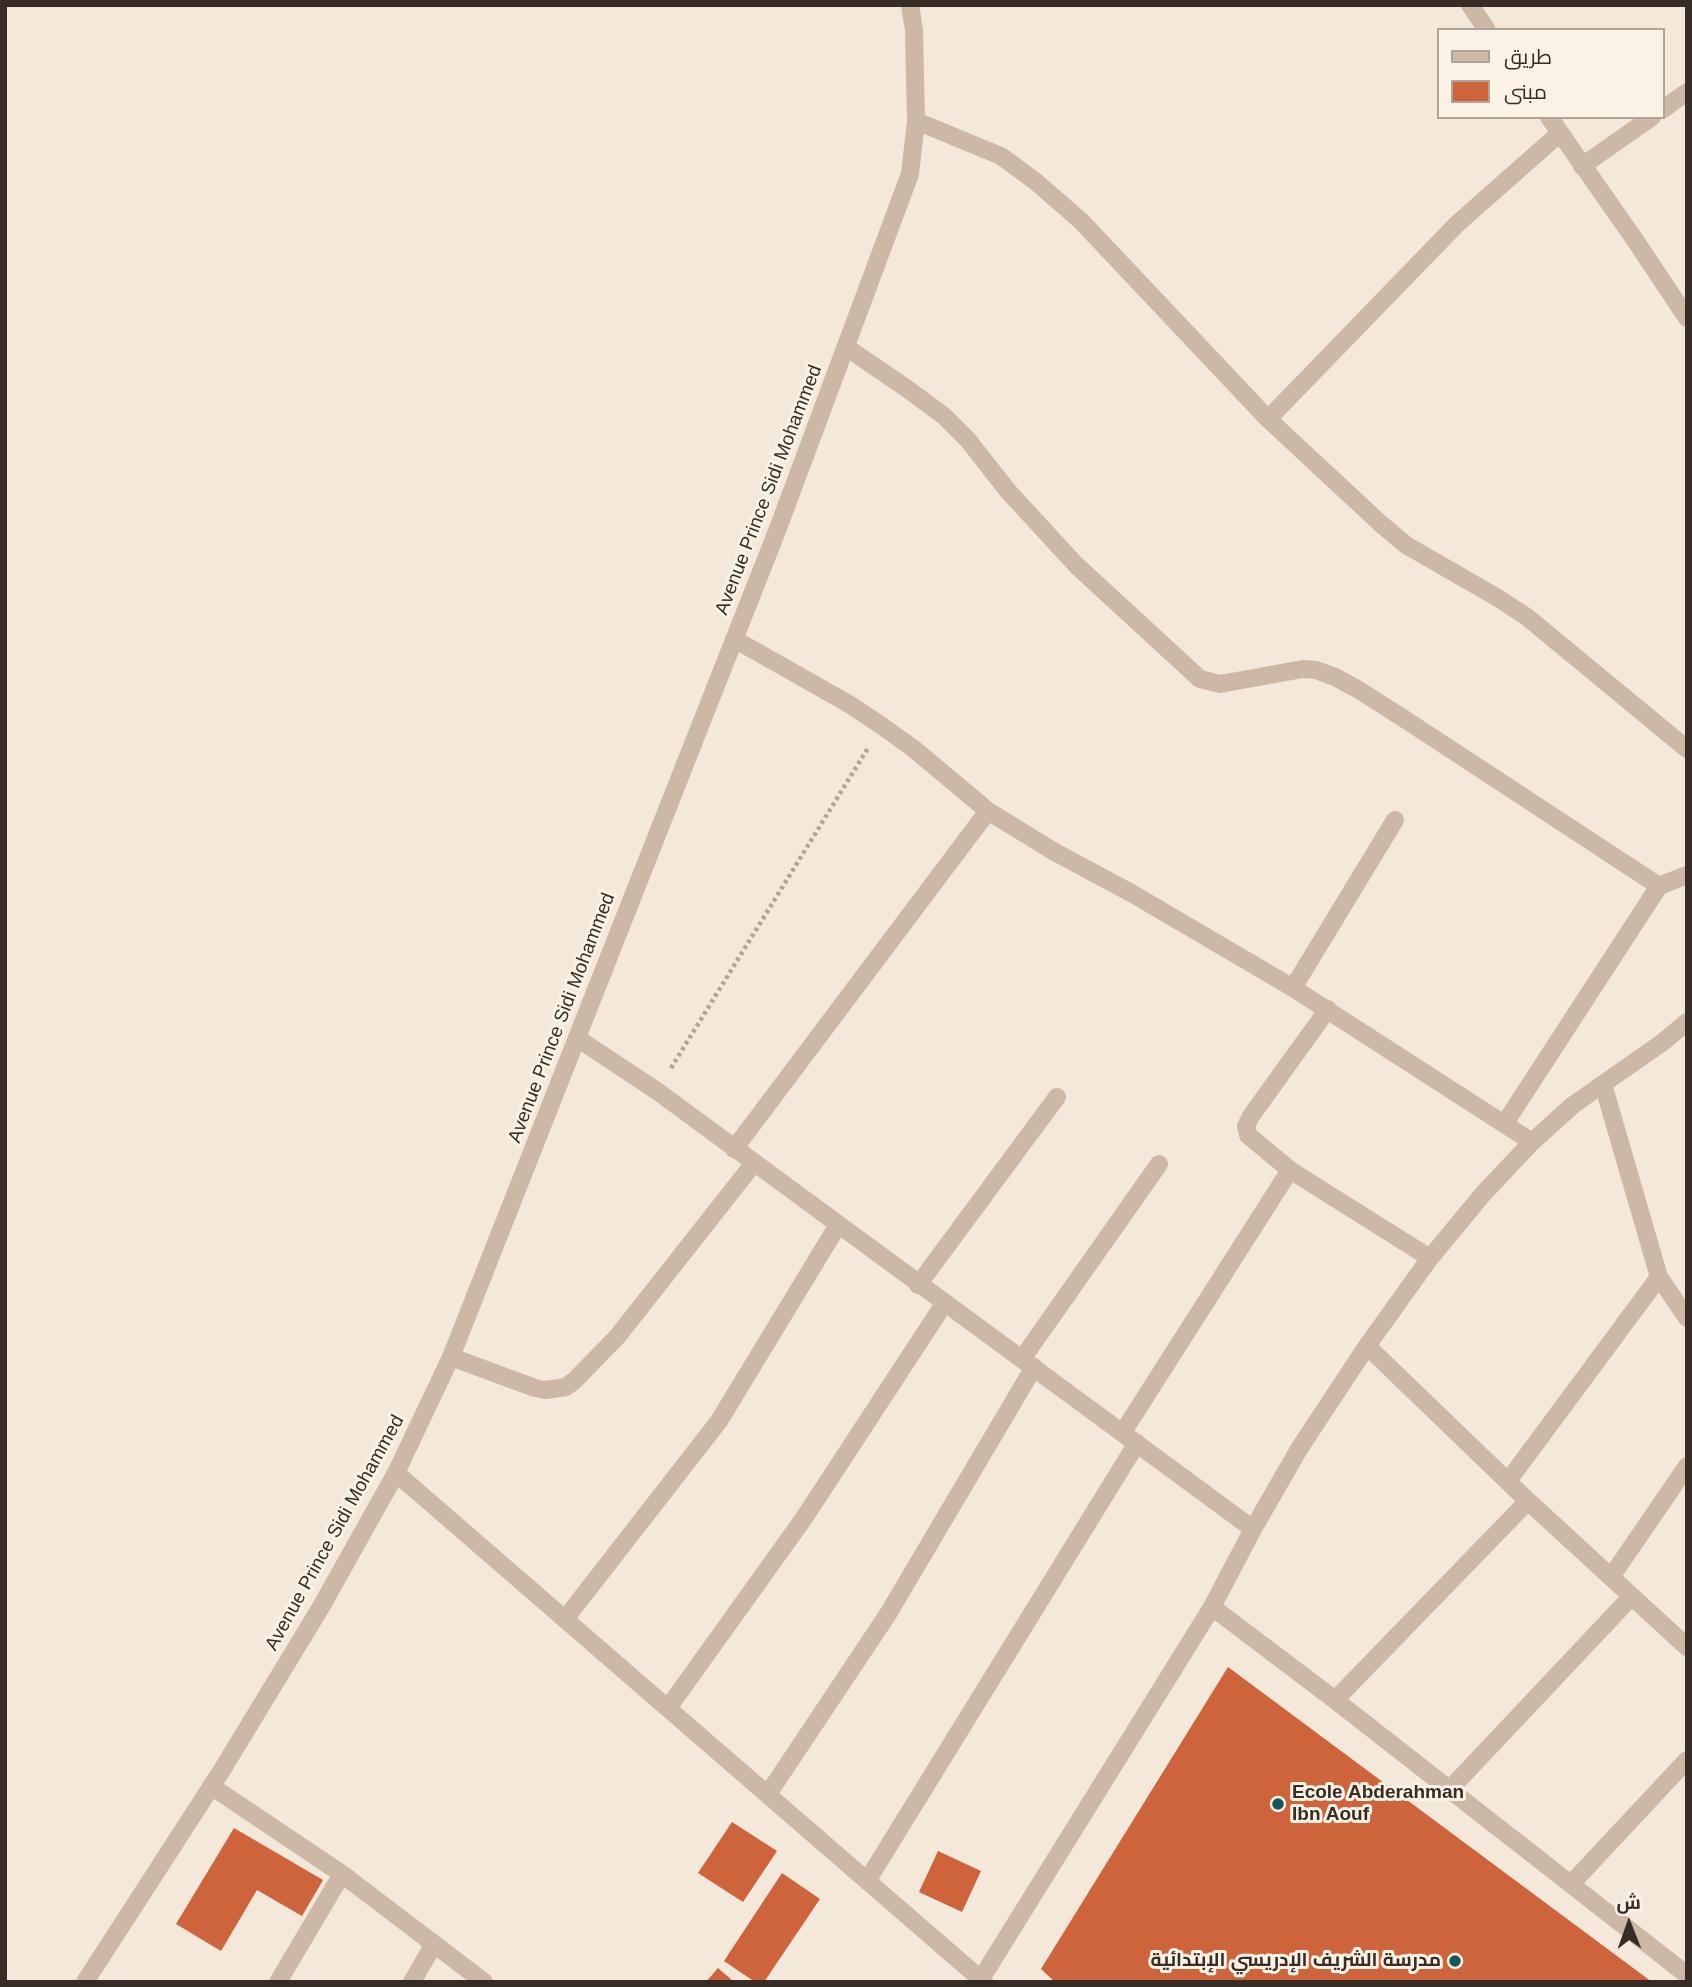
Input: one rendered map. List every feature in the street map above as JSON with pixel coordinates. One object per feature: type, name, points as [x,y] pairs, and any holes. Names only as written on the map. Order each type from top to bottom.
[{"type":"street","name":"Avenue Prince Sidi Mohammed","points":[[85,1982],[211,1786],[321,1607],[396,1473],[451,1357],[777,531],[910,174],[916,121],[914,30],[910,5]]},
{"type":"street","points":[[1470,5],[1486,28]]},
{"type":"street","points":[[1664,109],[1687,92]]},
{"type":"street","points":[[1550,119],[1687,318]]},
{"type":"street","points":[[1582,166],[1649,119]]},
{"type":"street","points":[[916,121],[1001,156],[1035,181],[1082,221],[1268,419],[1348,495],[1406,545],[1527,617],[1687,749]]},
{"type":"street","points":[[1268,419],[1457,224],[1560,133]]},
{"type":"street","points":[[846,347],[944,416],[1076,565],[1200,679],[1220,684],[1303,669],[1316,670],[1335,677],[1409,722],[1659,886]]},
{"type":"street","points":[[734,639],[849,704],[882,726],[988,811],[1328,1009],[1532,1142]]},
{"type":"street","points":[[734,1149],[988,811]]},
{"type":"street","points":[[1293,988],[1395,820]]},
{"type":"street","points":[[1505,1124],[1659,886],[1687,875]]},
{"type":"street","points":[[1328,1009],[1246,1126],[1248,1135],[1290,1170],[1430,1258]]},
{"type":"street","points":[[396,1473],[981,1981],[1212,1607],[1300,1449],[1367,1346],[1430,1258],[1483,1194],[1532,1142],[1573,1105],[1687,1022]]},
{"type":"street","points":[[577,1038],[657,1091],[1253,1530]]},
{"type":"street","points":[[1603,1084],[1658,1277],[1687,1318]]},
{"type":"street","points":[[918,1285],[1057,1097]]},
{"type":"street","points":[[451,1357],[535,1388],[545,1390],[566,1387],[632,1320],[754,1163]]},
{"type":"street","points":[[768,1794],[888,1614],[1028,1363],[1159,1164]]},
{"type":"street","points":[[867,1881],[1290,1170]]},
{"type":"street","points":[[565,1619],[719,1421],[838,1224]]},
{"type":"street","points":[[1508,1481],[1658,1277]]},
{"type":"street","points":[[668,1708],[804,1518],[944,1304]]},
{"type":"street","points":[[1367,1346],[1687,1647]]},
{"type":"street","points":[[1611,1577],[1687,1466]]},
{"type":"street","points":[[1335,1700],[1528,1500]]},
{"type":"street","points":[[1450,1789],[1632,1596]]},
{"type":"street","points":[[1212,1607],[1686,1972]]},
{"type":"street","points":[[1571,1884],[1687,1760]]},
{"type":"street","points":[[211,1786],[342,1874],[484,1982]]},
{"type":"street","points":[[278,1982],[342,1874]]},
{"type":"street","points":[[412,1982],[434,1944]]},
{"type":"path","points":[[657,1091],[882,726]]},
{"type":"building","name":"Ecole Abderahman Ibn Aouf","points":[[1228,1667],[1652,1982],[1055,1982],[1041,1969]]},
{"type":"building","points":[[732,1822],[777,1851],[743,1902],[698,1873]]},
{"type":"building","points":[[234,1828],[323,1880],[302,1916],[257,1890],[221,1951],[176,1924]]},
{"type":"building","points":[[938,1851],[981,1871],[962,1912],[919,1892]]},
{"type":"building","points":[[782,1873],[820,1899],[764,1982],[755,1982],[724,1961]]},
{"type":"building","points":[[718,1968],[734,1982],[706,1982]]},
{"type":"place","name":"Ecole Abderahman Ibn Aouf","points":[[1278,1804]]},
{"type":"place","name":"مدرسة الشريف الإدريسي الإبتدائية","points":[[1455,1961]]}]
